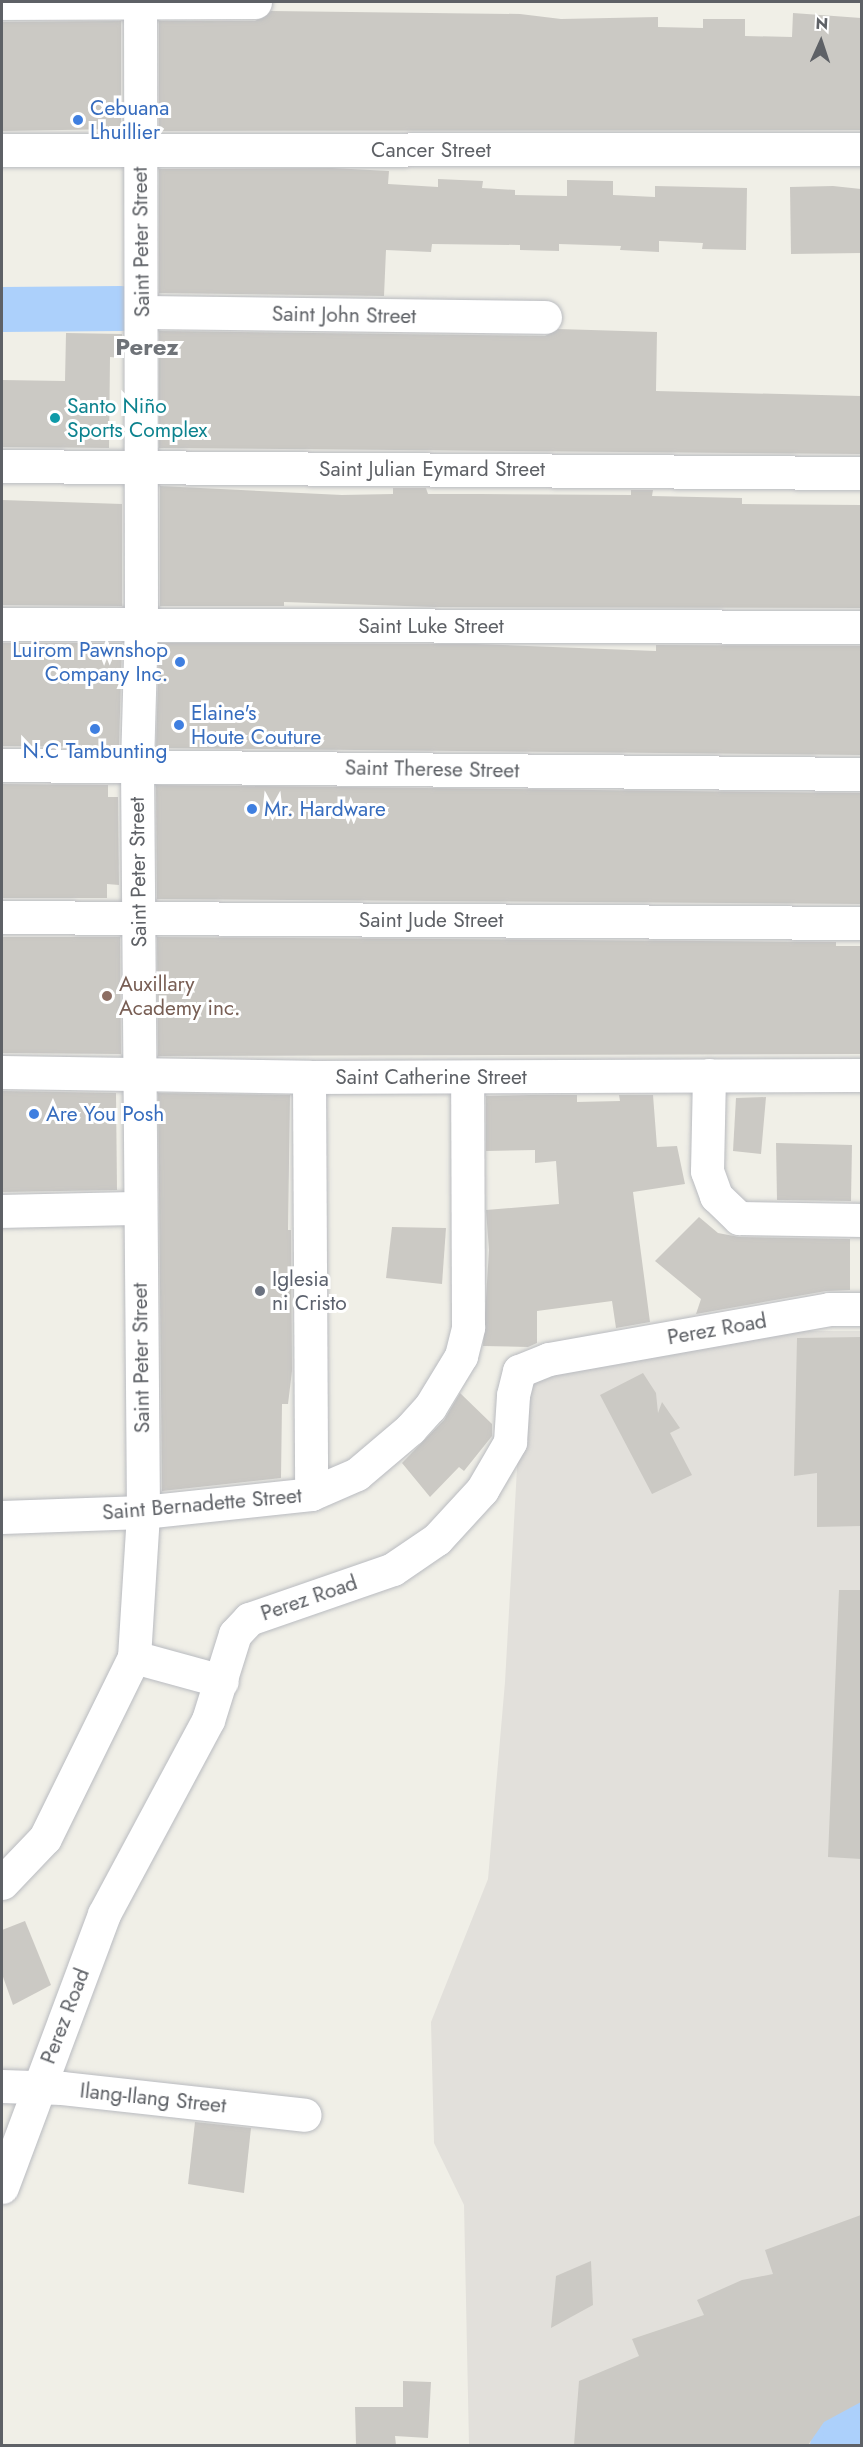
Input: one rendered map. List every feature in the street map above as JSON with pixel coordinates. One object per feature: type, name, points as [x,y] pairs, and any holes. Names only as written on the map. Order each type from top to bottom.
[{"type":"street","name":"Saint Peter Street","points":[[2,1883],[45,1838],[134,1657],[143,1512],[137,765],[141,626],[140,2]]},
{"type":"street","points":[[2,3],[255,2]]},
{"type":"street","name":"Cancer Street","points":[[2,150],[861,149]]},
{"type":"street","name":"Saint John Street","points":[[142,312],[545,317]]},
{"type":"street","name":"Saint Julian Eymard Street","points":[[2,466],[861,473]]},
{"type":"street","name":"Saint Luke Street","points":[[2,624],[861,627]]},
{"type":"street","name":"Saint Therese Street","points":[[2,765],[861,774]]},
{"type":"street","name":"Saint Jude Street","points":[[2,917],[861,923]]},
{"type":"street","name":"Saint Catherine Street","points":[[2,1072],[467,1078],[861,1075]]},
{"type":"street","points":[[709,1075],[707,1171],[716,1196],[739,1218],[861,1220]]},
{"type":"street","points":[[309,1077],[311,1494]]},
{"type":"street","name":"Saint Bernadette Street","points":[[2,1517],[143,1512],[311,1494],[357,1474],[410,1429],[430,1407],[461,1356],[468,1328],[467,1078]]},
{"type":"street","points":[[2,1211],[139,1208]]},
{"type":"street","name":"Perez Road","points":[[2,2187],[104,1914],[208,1720],[235,1634],[249,1619],[393,1569],[437,1539],[482,1490],[510,1442],[513,1395],[519,1371],[572,1355],[829,1309],[861,1310]]},
{"type":"street","points":[[134,1657],[222,1681]]},
{"type":"street","name":"Ilang-Ilang Street","points":[[2,2086],[38,2087],[305,2115]]},
{"type":"shaded area","points":[[796,1331],[861,1331],[861,2411],[828,2427],[817,2445],[469,2445],[464,2205],[434,2143],[431,2022],[488,1879],[505,1682],[522,1379]]},
{"type":"building","points":[[271,11],[520,14],[561,19],[658,17],[658,27],[703,28],[703,19],[745,19],[745,36],[792,37],[793,13],[861,18],[861,130],[159,131],[159,21],[255,21]]},
{"type":"building","points":[[121,21],[121,129],[2,131],[2,22]]},
{"type":"building","points":[[332,168],[389,171],[388,184],[438,187],[438,179],[483,181],[482,188],[515,190],[515,195],[567,196],[567,180],[613,181],[613,195],[655,197],[655,186],[747,188],[746,250],[702,249],[703,243],[659,241],[659,252],[620,250],[621,246],[559,244],[559,251],[520,250],[520,245],[432,244],[431,252],[386,250],[384,296],[159,293],[159,169]]},
{"type":"building","points":[[833,186],[861,189],[861,253],[791,254],[790,187]]},
{"type":"building","points":[[558,329],[657,332],[656,391],[861,396],[861,454],[159,448],[159,331],[545,336]]},
{"type":"building","name":"Santo Niño Sports Complex","points":[[66,333],[122,334],[122,358],[110,357],[109,448],[2,447],[2,380],[65,381]]},
{"type":"building","points":[[160,486],[342,495],[393,494],[393,488],[426,488],[428,494],[631,495],[631,490],[653,490],[652,496],[742,498],[742,504],[861,505],[861,608],[435,607],[284,602],[284,606],[160,606]]},
{"type":"building","points":[[2,500],[122,504],[122,606],[2,605]]},
{"type":"building","points":[[2,643],[122,643],[119,747],[2,746]]},
{"type":"building","points":[[159,643],[475,644],[656,651],[656,645],[861,646],[861,755],[156,748]]},
{"type":"building","points":[[2,784],[108,785],[108,797],[118,797],[119,885],[107,884],[107,898],[2,898]]},
{"type":"building","points":[[156,785],[861,793],[861,904],[157,899]]},
{"type":"building","points":[[2,937],[120,937],[121,1054],[2,1053]]},
{"type":"building","points":[[157,937],[836,942],[836,946],[861,946],[861,1054],[158,1056]]},
{"type":"building","points":[[2,1091],[116,1093],[117,1190],[2,1192]]},
{"type":"building","points":[[158,1093],[290,1095],[288,1230],[291,1230],[292,1371],[288,1404],[282,1404],[281,1478],[162,1491]]},
{"type":"building","points":[[577,1095],[577,1102],[620,1101],[619,1095],[653,1095],[657,1147],[677,1146],[685,1184],[633,1192],[650,1322],[616,1328],[612,1301],[537,1311],[537,1343],[528,1347],[483,1346],[489,1250],[486,1210],[559,1204],[556,1161],[535,1163],[535,1150],[486,1151],[486,1096]]},
{"type":"building","points":[[766,1097],[761,1154],[733,1151],[736,1098]]},
{"type":"building","points":[[776,1143],[852,1145],[851,1201],[777,1200]]},
{"type":"building","points":[[699,1217],[718,1233],[739,1237],[850,1239],[850,1290],[826,1291],[696,1314],[701,1299],[655,1261]]},
{"type":"building","points":[[392,1227],[446,1228],[442,1284],[386,1278]]},
{"type":"building","points":[[861,1337],[861,1526],[817,1527],[817,1473],[794,1476],[797,1338]]},
{"type":"building","points":[[643,1373],[656,1393],[658,1413],[662,1402],[680,1428],[670,1433],[692,1475],[652,1494],[600,1395]]},
{"type":"building","points":[[460,1393],[492,1424],[492,1436],[464,1471],[459,1467],[430,1497],[402,1463],[444,1420]]},
{"type":"building","points":[[839,1590],[861,1590],[861,1859],[828,1857]]},
{"type":"building","points":[[25,1921],[51,1985],[13,2005],[2,1974],[2,1930]]},
{"type":"building","points":[[195,2122],[251,2128],[244,2193],[188,2184]]},
{"type":"building","points":[[861,2215],[861,2402],[824,2422],[808,2445],[574,2445],[579,2381],[639,2356],[632,2339],[704,2315],[697,2300],[742,2280],[773,2274],[765,2250]]},
{"type":"building","points":[[591,2261],[593,2305],[551,2328],[556,2276]]},
{"type":"building","points":[[403,2381],[431,2382],[428,2438],[395,2436],[396,2445],[356,2445],[355,2407],[403,2407]]},
{"type":"waterway","points":[[2,309],[121,308]]},
{"type":"waterway","points":[[832,2446],[845,2429],[862,2421]]},
{"type":"place","name":"Cebuana Lhuillier","points":[[78,120]]},
{"type":"place","name":"Santo Niño Sports Complex","points":[[55,418]]},
{"type":"place","name":"Luirom Pawnshop Company Inc.","points":[[180,662]]},
{"type":"place","name":"Elaine's Houte Couture","points":[[179,725]]},
{"type":"place","name":"N.C Tambunting","points":[[95,729]]},
{"type":"place","name":"Mr. Hardware","points":[[252,809]]},
{"type":"place","name":"Auxillary Academy inc.","points":[[107,996]]},
{"type":"place","name":"Are You Posh","points":[[34,1114]]},
{"type":"place","name":"Iglesia ni Cristo","points":[[260,1291]]},
{"type":"district","name":"Perez","points":[[147,347]]}]
